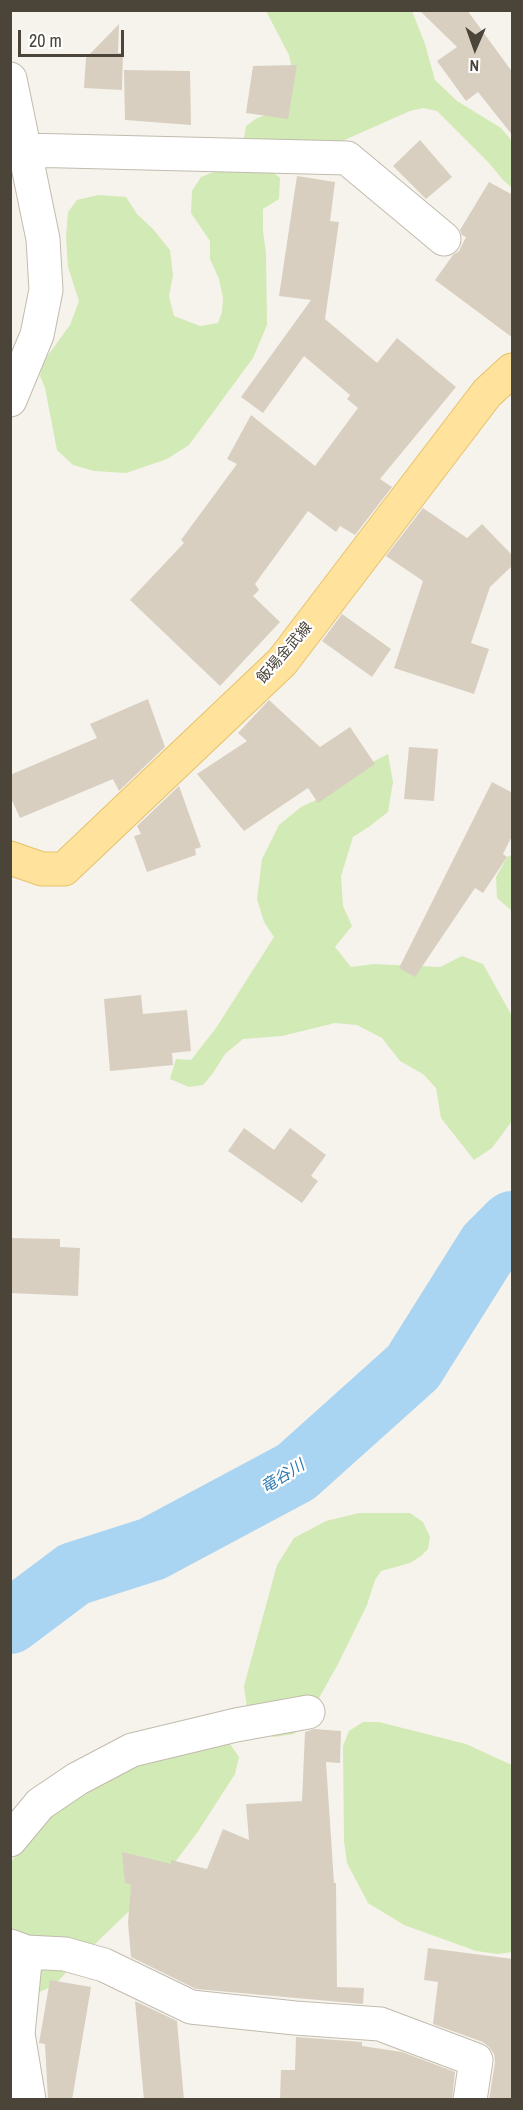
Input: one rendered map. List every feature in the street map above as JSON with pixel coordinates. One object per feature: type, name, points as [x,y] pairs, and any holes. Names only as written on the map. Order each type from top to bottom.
[{"type":"main road","name":"飯場金武線","points":[[10,858],[42,869],[64,869],[282,662],[487,393],[513,370]]},
{"type":"street","points":[[10,79],[43,239],[46,290],[37,334],[10,400]]},
{"type":"street","points":[[25,150],[347,158],[444,239]]},
{"type":"street","points":[[10,1840],[40,1804],[77,1779],[132,1750],[236,1725],[308,1712]]},
{"type":"street","points":[[29,2100],[18,2034],[18,1949],[65,1954],[104,1965],[191,2007],[380,2024],[476,2060],[470,2100]]},
{"type":"green space","points":[[266,11],[412,11],[425,44],[435,80],[457,101],[501,128],[512,141],[512,188],[437,111],[423,108],[410,111],[340,142],[243,144],[246,126],[257,118],[275,112],[294,77],[289,55]]},
{"type":"green space","points":[[268,168],[280,178],[279,199],[263,209],[267,325],[253,358],[189,445],[167,459],[126,473],[94,471],[73,465],[57,450],[45,388],[40,376],[43,362],[70,325],[79,301],[68,267],[66,238],[68,212],[77,200],[98,195],[126,197],[137,214],[170,250],[173,275],[169,296],[174,316],[200,326],[218,323],[223,298],[219,279],[210,259],[210,241],[191,213],[192,191],[201,177],[221,169]]},
{"type":"green space","points":[[388,754],[393,782],[388,812],[353,837],[341,876],[343,906],[352,926],[335,947],[351,967],[374,964],[440,967],[462,956],[483,964],[512,1016],[512,1121],[492,1148],[474,1160],[441,1118],[436,1088],[423,1074],[400,1061],[382,1038],[357,1025],[335,1023],[282,1036],[243,1039],[225,1054],[203,1085],[189,1087],[170,1079],[176,1059],[191,1060],[216,1028],[274,937],[264,922],[257,899],[262,859],[279,825],[301,807],[335,791],[359,769]]},
{"type":"green space","points":[[512,855],[512,911],[497,898],[496,877],[507,857]]},
{"type":"green space","points":[[359,1513],[410,1513],[423,1522],[430,1537],[428,1549],[410,1563],[381,1571],[338,1664],[304,1725],[294,1734],[274,1737],[264,1734],[247,1708],[244,1686],[277,1565],[294,1538],[326,1521]]},
{"type":"green space","points":[[363,1722],[379,1722],[466,1744],[512,1765],[512,1952],[498,1954],[476,1951],[404,1925],[368,1903],[347,1863],[344,1841],[343,1746],[349,1731]]},
{"type":"green space","points":[[215,1742],[230,1744],[239,1757],[235,1774],[197,1833],[172,1866],[148,1893],[55,1985],[33,1995],[11,1979],[10,1863],[40,1824],[87,1789],[139,1762]]},
{"type":"building","points":[[419,10],[467,10],[513,73],[513,136],[478,92],[466,101],[437,61],[457,47]]},
{"type":"building","points":[[119,24],[118,53],[123,53],[122,90],[84,88],[86,58]]},
{"type":"building","points":[[297,65],[288,119],[246,113],[253,66]]},
{"type":"building","points":[[124,70],[190,71],[191,125],[125,120]]},
{"type":"building","points":[[420,140],[452,177],[426,199],[393,166]]},
{"type":"building","points":[[297,176],[335,182],[330,221],[339,222],[325,319],[377,363],[397,338],[456,387],[380,479],[392,487],[355,535],[340,526],[336,532],[308,511],[255,584],[259,590],[253,596],[280,622],[220,686],[130,600],[184,543],[181,540],[237,464],[227,459],[251,415],[315,466],[358,408],[347,399],[350,395],[304,356],[263,413],[241,397],[311,300],[279,296]]},
{"type":"building","points":[[489,182],[513,195],[513,338],[435,280],[453,255],[459,251],[466,237],[460,230]]},
{"type":"building","points":[[423,508],[467,538],[482,524],[513,556],[513,565],[490,587],[471,643],[489,649],[474,694],[394,668],[423,581],[386,556]]},
{"type":"building","points":[[342,614],[391,649],[372,677],[322,641]]},
{"type":"building","points":[[148,699],[165,747],[119,791],[113,779],[20,818],[10,796],[10,775],[97,738],[90,724]]},
{"type":"building","points":[[269,700],[320,747],[350,727],[375,764],[318,803],[308,788],[244,831],[197,774],[247,741],[238,733]]},
{"type":"building","points":[[409,747],[438,749],[434,801],[404,799]]},
{"type":"building","points":[[492,782],[513,793],[513,834],[503,854],[507,857],[483,893],[475,888],[415,977],[399,968]]},
{"type":"building","points":[[179,786],[201,847],[195,849],[196,855],[147,872],[134,836],[141,834],[137,826]]},
{"type":"building","points":[[141,995],[143,1014],[187,1010],[191,1051],[172,1053],[173,1065],[110,1071],[104,999]]},
{"type":"building","points":[[244,1128],[274,1150],[290,1128],[326,1155],[311,1176],[318,1181],[302,1203],[228,1151]]},
{"type":"building","points":[[10,1238],[60,1239],[60,1247],[80,1248],[78,1296],[10,1293]]},
{"type":"building","points":[[314,1729],[341,1731],[340,1763],[326,1762],[334,1883],[336,1883],[337,1987],[364,1988],[363,2004],[196,1989],[131,1957],[128,1923],[131,1885],[125,1883],[122,1852],[171,1864],[171,1860],[207,1869],[223,1829],[249,1840],[246,1804],[302,1801],[305,1732]]},
{"type":"building","points":[[428,1948],[513,1959],[513,2100],[489,2100],[495,2062],[494,2054],[489,2047],[483,2042],[433,2024],[438,1982],[424,1980]]},
{"type":"building","points":[[50,1980],[91,1987],[72,2100],[48,2100],[45,2044],[39,2043]]},
{"type":"building","points":[[135,2001],[177,2021],[184,2100],[144,2100]]},
{"type":"building","points":[[296,2037],[362,2042],[362,2046],[402,2052],[455,2072],[452,2100],[280,2100],[281,2070],[295,2070]]},
{"type":"waterway","name":"竜谷川","points":[[10,1622],[74,1574],[152,1549],[296,1472],[413,1367],[489,1246],[512,1223]]}]
